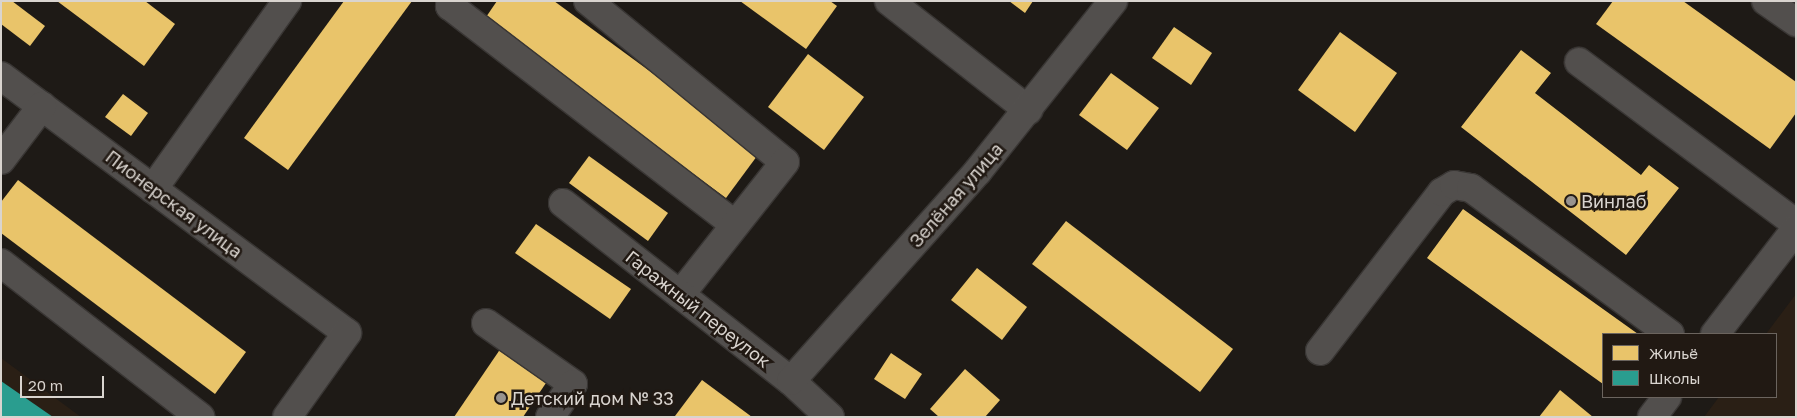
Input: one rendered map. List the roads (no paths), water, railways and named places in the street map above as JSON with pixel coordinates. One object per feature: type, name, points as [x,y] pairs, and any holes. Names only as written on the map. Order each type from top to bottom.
[{"type":"street","points":[[153,189],[287,1]]},
{"type":"street","points":[[453,1],[450,6],[735,225]]},
{"type":"street","points":[[588,1],[785,162],[680,295]]},
{"type":"street","points":[[889,1],[1028,110]]},
{"type":"street","name":"Зелёная улица","points":[[791,381],[978,171],[1113,1]]},
{"type":"street","points":[[1766,1],[1796,22]]},
{"type":"street","points":[[1579,62],[1796,224]]},
{"type":"street","name":"Пионерская улица","points":[[1,76],[346,333],[287,417]]},
{"type":"street","points":[[1,160],[42,106]]},
{"type":"street","points":[[1320,351],[1442,192],[1454,185],[1471,188],[1669,333]]},
{"type":"street","name":"Гаражный переулок","points":[[564,203],[791,381],[830,417]]},
{"type":"street","points":[[1716,333],[1796,229]]},
{"type":"street","points":[[1,264],[200,417]]},
{"type":"street","points":[[486,323],[573,384],[550,417]]},
{"type":"street","points":[[1652,417],[1666,398]]},
{"type":"place","name":"Винлаб","points":[[1571,201]]},
{"type":"place","name":"Детский дом № 33","points":[[501,398]]}]
